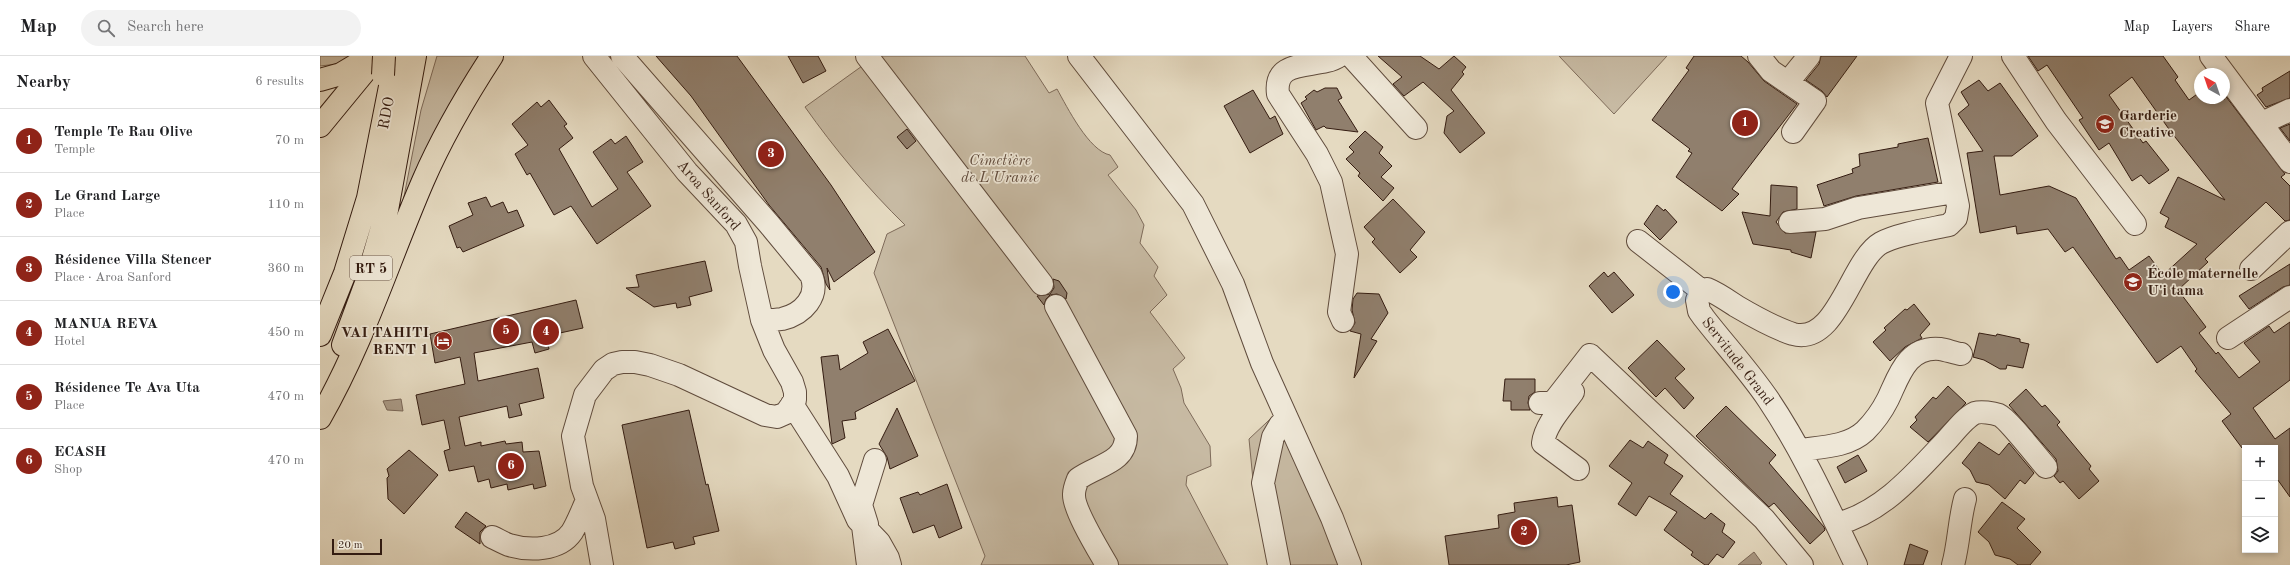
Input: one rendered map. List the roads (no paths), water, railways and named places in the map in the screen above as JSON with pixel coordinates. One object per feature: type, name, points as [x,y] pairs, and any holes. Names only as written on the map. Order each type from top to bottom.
[{"type":"main road","name":"RT 5","points":[[320,407],[377,247],[390,196],[415,56]]},
{"type":"main road","points":[[320,418],[355,352],[423,180],[444,135],[492,56]]},
{"type":"main road","name":"RT 5","points":[[320,335],[345,273],[358,235],[379,149],[383,64]]},
{"type":"main road","points":[[320,80],[383,64]]},
{"type":"main road","points":[[320,91],[383,64]]},
{"type":"main road","points":[[320,101],[383,64]]},
{"type":"main road","points":[[320,126],[383,64]]},
{"type":"street","name":"Aroa Sanford","points":[[594,56],[687,172],[724,210],[742,232],[749,252],[750,266],[762,320],[778,358],[792,382],[795,392],[795,400],[792,404]]},
{"type":"street","points":[[622,56],[769,224],[811,275],[815,284],[814,295],[808,303],[796,312],[782,319],[762,320]]},
{"type":"street","points":[[867,56],[1042,284]]},
{"type":"street","points":[[1079,56],[1193,204],[1233,284],[1262,363],[1332,518],[1350,565]]},
{"type":"street","points":[[1339,56],[1332,61],[1290,67],[1279,78],[1277,87],[1278,94],[1317,154],[1331,182],[1347,254],[1339,312],[1343,321]]},
{"type":"street","points":[[1352,56],[1416,128]]},
{"type":"street","points":[[1788,82],[1809,56]]},
{"type":"street","name":"Servitude Grand","points":[[1856,565],[1799,450],[1768,398],[1699,311],[1697,300],[1702,291],[1707,289],[1712,290],[1744,311],[1793,334],[1806,334],[1820,328],[1834,314],[1864,258],[1881,243],[1949,225],[1956,218],[1958,206],[1937,102],[1961,56]]},
{"type":"street","points":[[2013,56],[2056,121],[2134,224]]},
{"type":"street","points":[[2211,56],[2290,162]]},
{"type":"street","points":[[1762,57],[1772,71],[1815,101],[1793,132]]},
{"type":"street","points":[[2262,123],[2290,110]]},
{"type":"street","points":[[1790,222],[1825,219],[1858,208],[1955,192]]},
{"type":"street","points":[[2251,270],[2290,232]]},
{"type":"street","points":[[1638,240],[1702,291]]},
{"type":"street","points":[[2228,338],[2290,297]]},
{"type":"street","points":[[1056,306],[1126,436],[1126,446],[1120,456],[1078,479],[1073,495],[1081,515],[1107,565]]},
{"type":"street","points":[[1799,450],[1847,442],[1864,432],[1881,411],[1898,373],[1918,354],[1928,350],[1941,349],[1961,354]]},
{"type":"street","points":[[1540,403],[1555,400],[1590,355],[1764,520],[1802,565]]},
{"type":"street","points":[[602,565],[594,519],[582,486],[573,436],[588,390],[597,376],[613,364],[635,362],[679,375],[766,415],[777,417],[786,413],[792,404],[838,476],[847,498],[867,531],[879,542],[888,558],[890,565]]},
{"type":"street","points":[[1578,469],[1543,443],[1544,437],[1586,374],[1599,364]]},
{"type":"street","points":[[1837,524],[1852,520],[1891,496],[1907,483],[1960,426],[1975,413],[1986,413],[2000,416],[2046,467]]},
{"type":"street","points":[[1279,565],[1263,483],[1273,438],[1280,425],[1286,419]]},
{"type":"street","points":[[868,565],[867,531],[861,505],[875,460]]},
{"type":"street","points":[[1953,565],[1957,550],[1960,518],[1965,499]]},
{"type":"street","points":[[492,537],[508,545],[529,549],[549,547],[562,542],[572,533],[587,500]]},
{"type":"place","name":"Temple Te Rau Olive","points":[[1745,123]]},
{"type":"place","name":"Garderie Creative","points":[[2105,124]]},
{"type":"place","name":"Résidence Villa Stencer","points":[[771,154]]},
{"type":"place","name":"École maternelle U'i tama","points":[[2133,282]]},
{"type":"place","name":"Résidence Te Ava Uta","points":[[506,331]]},
{"type":"place","name":"MANUA REVA","points":[[546,332]]},
{"type":"place","name":"VAI TAHITI RENT 1","points":[[443,341]]},
{"type":"place","name":"ECASH","points":[[511,466]]},
{"type":"place","name":"Le Grand Large","points":[[1524,532]]},
{"type":"park label","name":"Cimetière de L'Uranie","points":[[1000,168]]}]
